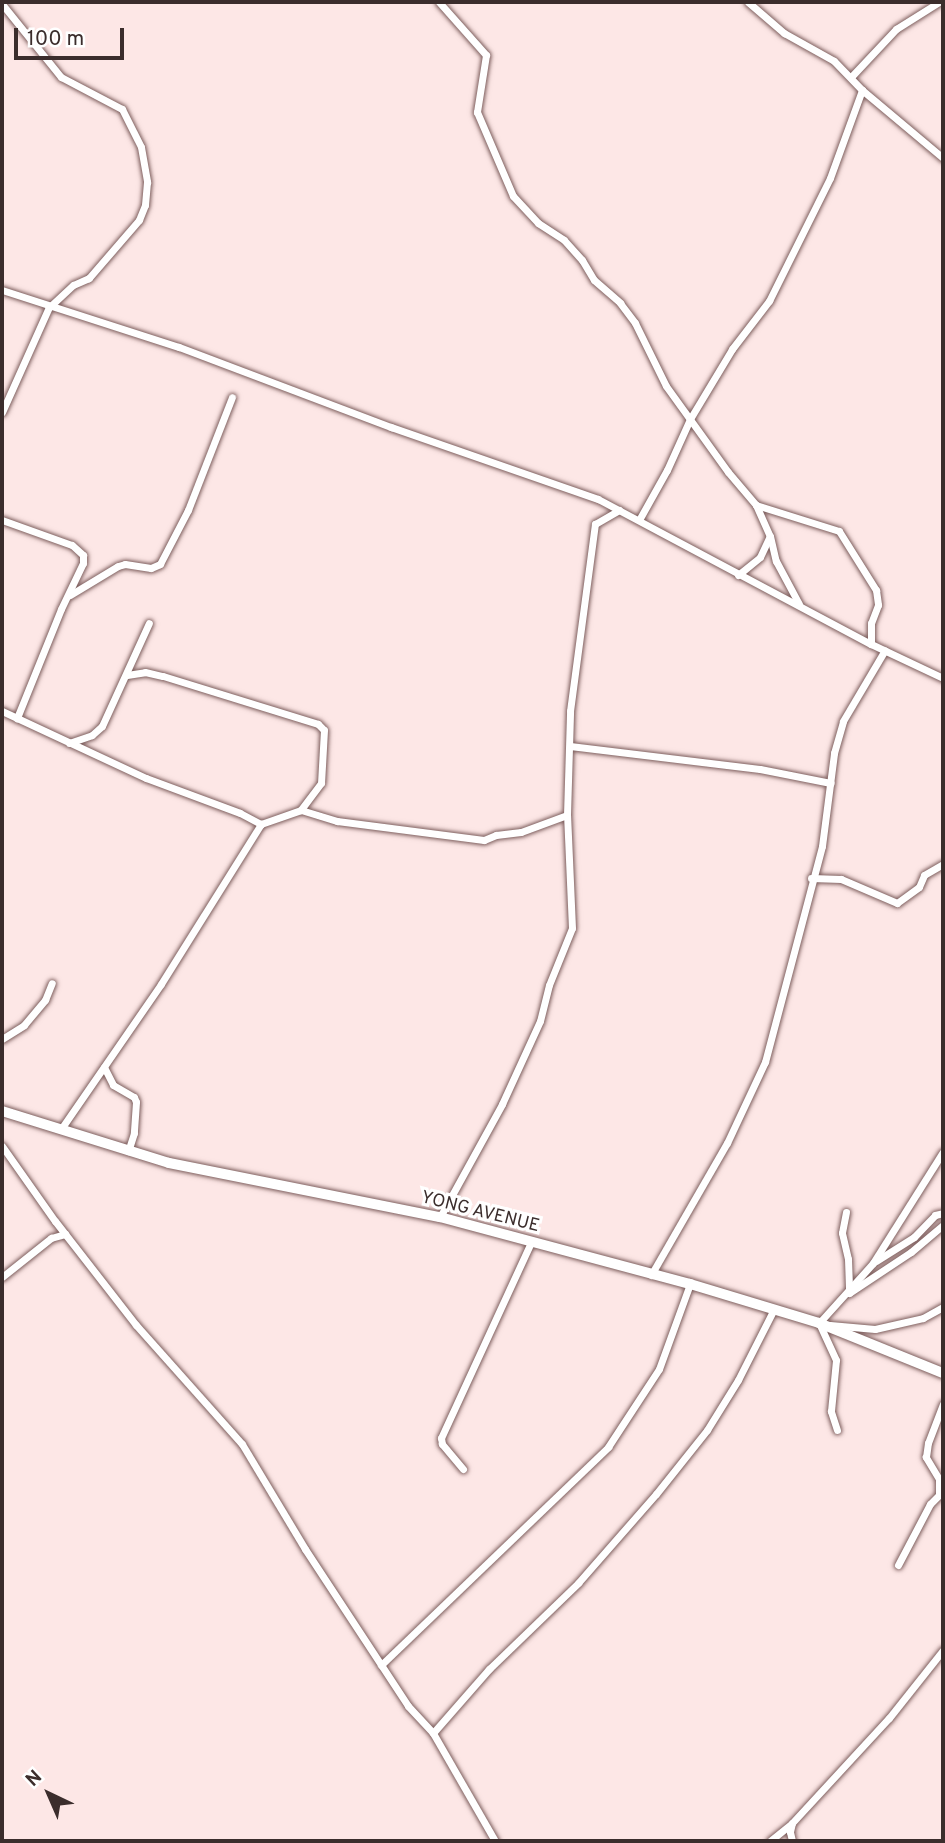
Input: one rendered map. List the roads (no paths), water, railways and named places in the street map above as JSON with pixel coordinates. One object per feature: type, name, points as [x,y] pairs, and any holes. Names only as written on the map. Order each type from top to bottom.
[{"type":"street","points":[[439,2],[486,55],[478,112],[513,196],[538,223],[564,240],[582,260],[594,280],[620,303],[635,323],[666,386],[728,472],[756,505],[770,536],[776,561],[800,604]]},
{"type":"street","points":[[748,2],[784,33],[834,61],[862,90],[943,158]]},
{"type":"street","points":[[850,77],[896,29],[939,2]]},
{"type":"street","points":[[2,4],[61,77],[121,109],[145,158],[148,182],[145,205],[139,220],[89,278],[72,285],[49,307],[2,412]]},
{"type":"street","points":[[639,520],[690,419],[732,349],[769,301],[830,178],[862,90]]},
{"type":"street","points":[[2,290],[179,347],[391,427],[598,499],[738,575],[943,678]]},
{"type":"street","points":[[69,595],[118,566],[125,564],[151,568],[160,564],[188,510],[232,397]]},
{"type":"street","points":[[756,505],[839,531],[876,590],[878,605],[871,623],[871,644]]},
{"type":"street","points":[[440,1217],[502,1104],[540,1021],[549,985],[572,928],[568,815],[570,711],[595,524],[619,510]]},
{"type":"street","points":[[2,520],[81,550],[83,564],[61,609],[17,718]]},
{"type":"street","points":[[738,575],[760,557],[770,536]]},
{"type":"street","points":[[68,743],[92,736],[102,726],[149,623]]},
{"type":"street","points":[[651,1275],[727,1143],[765,1062],[828,816],[834,753],[844,721],[885,650]]},
{"type":"street","points":[[61,1129],[161,984],[261,824],[301,810],[321,783],[324,730],[318,724],[282,710],[163,676],[128,674]]},
{"type":"street","points":[[2,711],[68,743],[261,824]]},
{"type":"street","points":[[570,746],[760,769],[831,783]]},
{"type":"street","points":[[301,810],[337,821],[467,840],[521,832],[568,815]]},
{"type":"street","points":[[811,878],[841,879],[897,903],[919,887],[924,875],[943,864]]},
{"type":"street","points":[[2,1039],[24,1025],[45,1000],[52,983]]},
{"type":"street","points":[[104,1066],[113,1085],[134,1097],[136,1102],[134,1133],[128,1151]]},
{"type":"street","name":"YONG AVENUE","points":[[2,1111],[169,1163],[440,1217],[690,1284],[819,1323],[943,1373]]},
{"type":"street","points":[[2,1146],[65,1234],[144,1334],[242,1444],[408,1706],[433,1733],[495,1841]]},
{"type":"street","points":[[819,1323],[849,1293],[873,1263],[943,1152]]},
{"type":"street","points":[[846,1212],[842,1233],[848,1259],[849,1293]]},
{"type":"street","points":[[873,1263],[914,1237],[935,1215],[943,1213]]},
{"type":"street","points":[[51,1238],[52,1216]]},
{"type":"street","points":[[849,1293],[911,1252],[943,1225]]},
{"type":"street","points":[[2,1277],[51,1238],[65,1234]]},
{"type":"street","points":[[463,1469],[442,1444],[443,1431],[469,1382],[531,1242]]},
{"type":"street","points":[[381,1665],[608,1447],[659,1369],[690,1284]]},
{"type":"street","points":[[819,1323],[875,1329],[923,1318],[943,1307]]},
{"type":"street","points":[[433,1733],[489,1670],[578,1583],[663,1485],[707,1430],[738,1380],[774,1309]]},
{"type":"street","points":[[819,1323],[836,1360],[831,1411],[837,1430]]},
{"type":"street","points":[[898,1565],[930,1504],[939,1494],[939,1479],[926,1457],[928,1443],[943,1404]]},
{"type":"street","points":[[770,1841],[792,1822],[889,1718],[943,1650]]},
{"type":"street","points":[[792,1822],[792,1841]]}]
